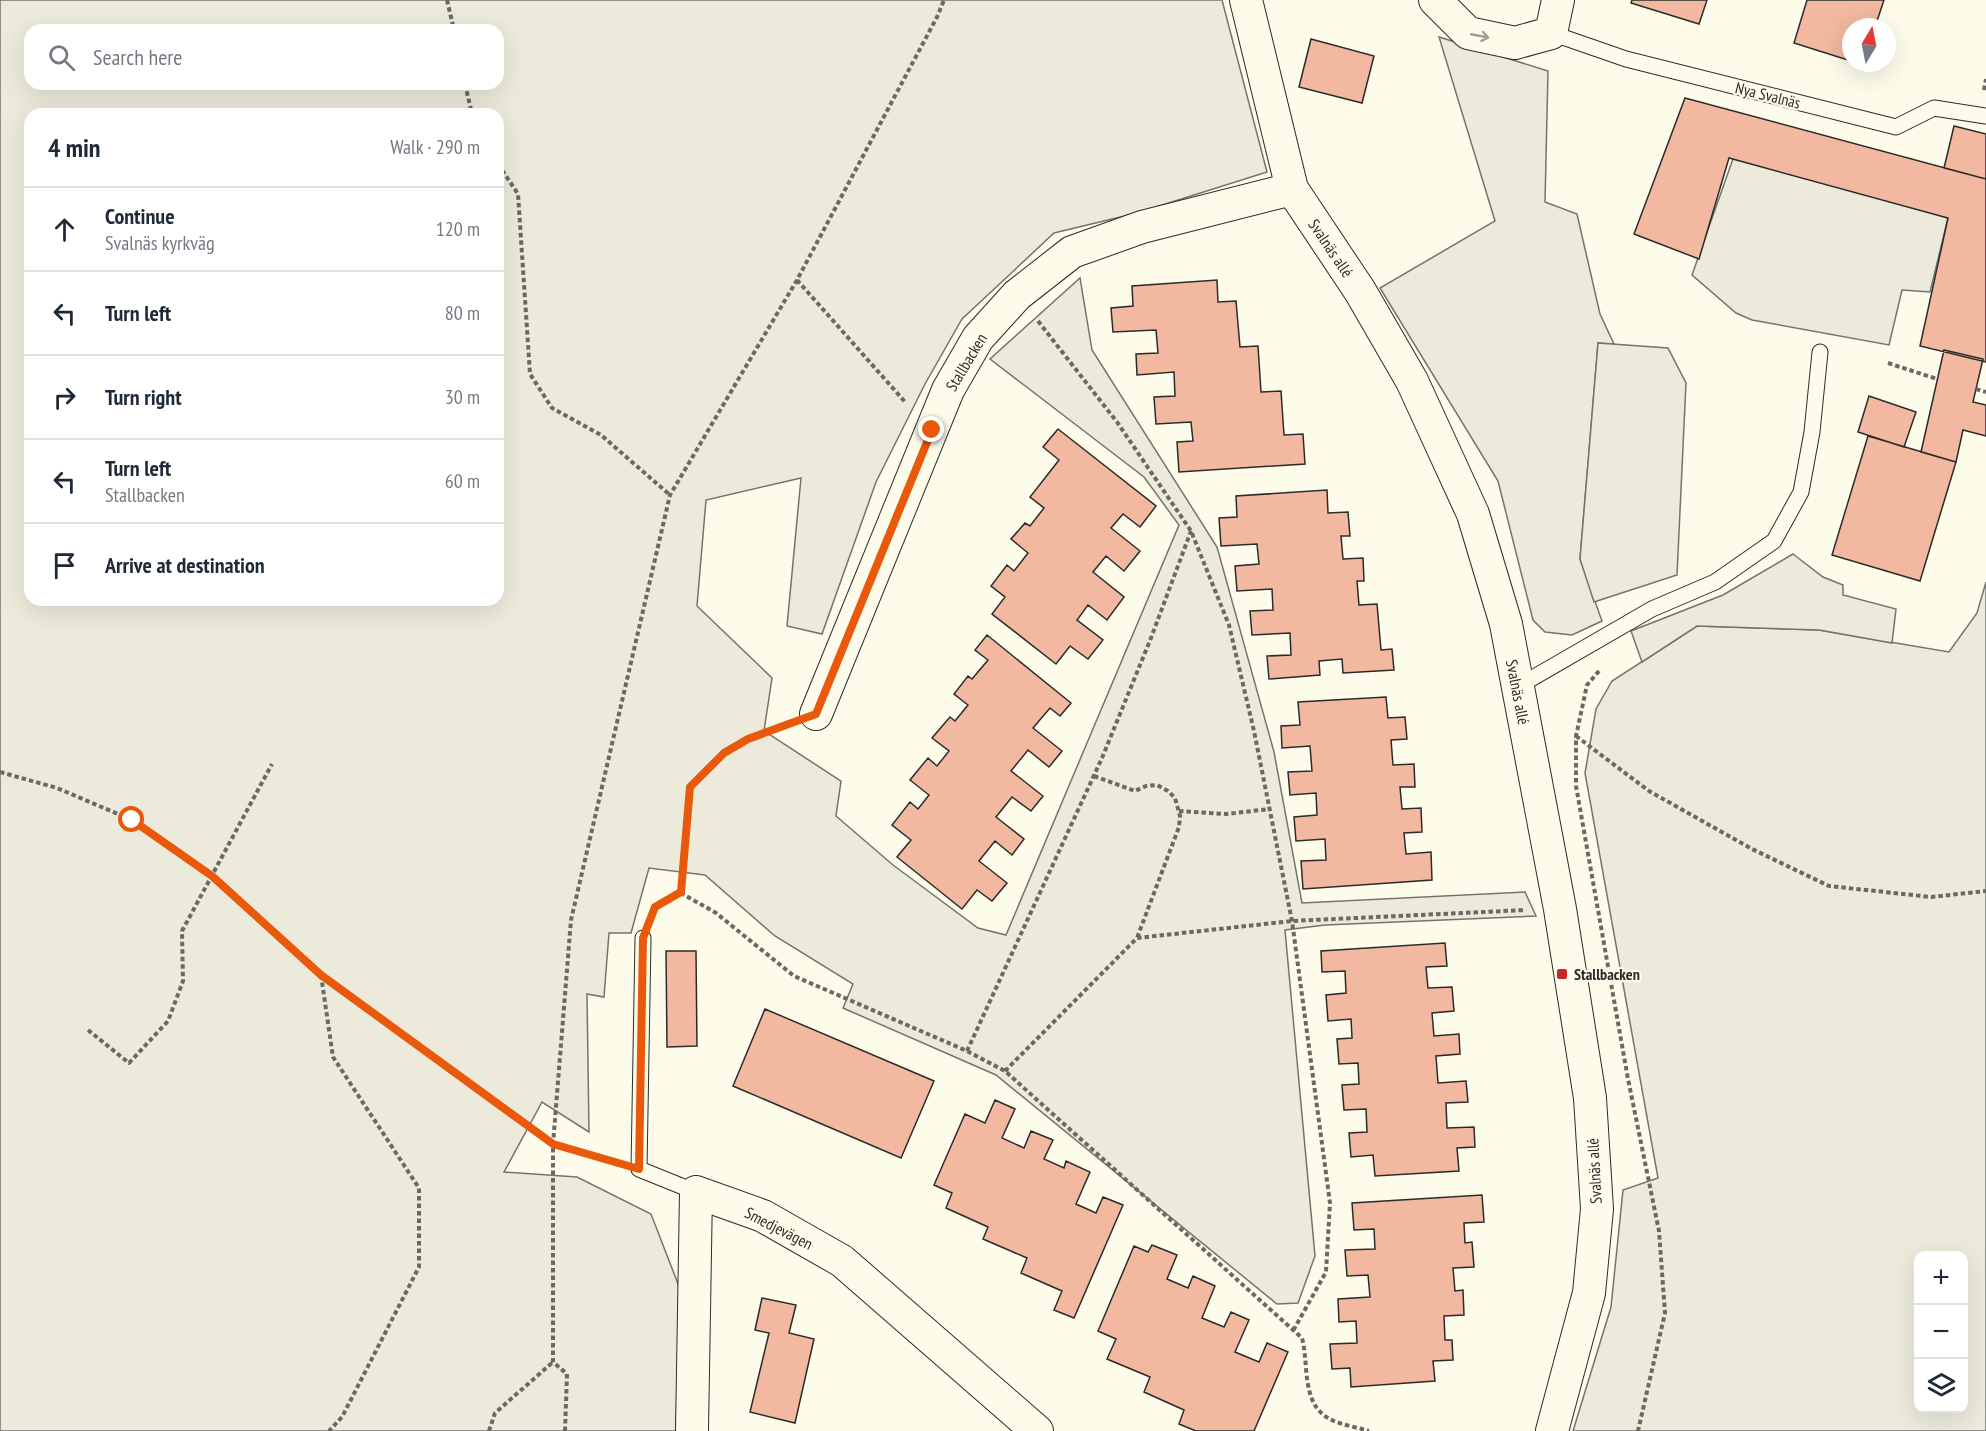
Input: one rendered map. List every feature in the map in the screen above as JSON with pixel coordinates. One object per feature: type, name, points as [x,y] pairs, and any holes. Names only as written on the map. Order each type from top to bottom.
[{"type":"street","name":"Svalnäs allé","points":[[1246,0],[1292,189],[1360,291],[1412,381],[1473,514],[1506,624],[1560,909],[1590,1098],[1597,1209],[1589,1293],[1552,1431]]},
{"type":"street","points":[[1435,0],[1468,33],[1515,43],[1551,33],[1558,0]]},
{"type":"street","name":"Stallbacken","points":[[816,714],[948,390],[978,338],[1017,295],[1072,252],[1142,227],[1292,189]]},
{"type":"street","points":[[692,1431],[696,1192]]},
{"type":"street","name":"Smedjevägen","points":[[696,1192],[763,1216],[842,1261],[1037,1431]]},
{"type":"lane","name":"Nya Svalnäs","points":[[1551,33],[1626,59],[1896,127],[1934,108],[1986,116]]},
{"type":"lane","points":[[1517,687],[1652,609],[1715,582],[1774,541],[1801,492],[1812,432],[1820,352]]},
{"type":"lane","points":[[643,938],[639,1169],[696,1192]]},
{"type":"path","points":[[447,0],[453,24]]},
{"type":"path","points":[[489,1431],[495,1413],[553,1362],[553,1144],[571,920],[670,495],[797,280],[938,17],[944,0]]},
{"type":"path","points":[[466,90],[471,108]]},
{"type":"path","points":[[504,173],[518,194],[530,374],[552,408],[601,435],[670,495]]},
{"type":"path","points":[[797,280],[932,430]]},
{"type":"path","points":[[1017,295],[1117,422],[1191,531],[1228,625],[1270,809],[1292,921],[1330,1203],[1326,1272],[1293,1331]]},
{"type":"path","points":[[1888,363],[1937,379]]},
{"type":"path","points":[[1976,388],[1986,392]]},
{"type":"path","points":[[967,1051],[1094,776],[1151,638],[1191,531]]},
{"type":"path","points":[[1604,637],[1605,664],[1587,685],[1575,736],[1578,798],[1628,1079],[1659,1231],[1665,1313],[1638,1431]]},
{"type":"path","points":[[681,892],[690,787],[724,753],[740,743],[816,714]]},
{"type":"path","points":[[1575,736],[1649,790],[1752,849],[1829,886],[1931,897],[1986,891]]},
{"type":"path","points":[[88,1030],[129,1063],[168,1021],[183,981],[182,931],[272,764]]},
{"type":"path","points":[[0,772],[57,788],[132,820],[212,876],[321,975],[553,1144],[639,1169]]},
{"type":"path","points":[[1005,1071],[1137,938],[1179,826],[1179,811],[1175,798],[1158,785],[1146,786],[1136,791],[1094,776]]},
{"type":"path","points":[[1179,811],[1226,814],[1270,809]]},
{"type":"path","points":[[643,938],[655,907],[681,892]]},
{"type":"path","points":[[681,892],[716,913],[794,976],[967,1051],[1005,1071],[1142,1191],[1302,1338],[1307,1357],[1307,1382],[1318,1410],[1330,1419],[1369,1431]]},
{"type":"path","points":[[1137,938],[1292,921],[1560,909]]},
{"type":"path","points":[[321,975],[333,1057],[419,1188],[419,1267],[342,1417],[329,1431]]},
{"type":"path","points":[[553,1362],[567,1374],[565,1431]]},
{"type":"shaded area","points":[[0,0],[1222,0],[1267,172],[1137,213],[1054,233],[962,319],[925,384],[876,482],[822,634],[787,626],[801,478],[706,500],[697,606],[772,678],[764,731],[841,781],[836,816],[893,865],[978,928],[1006,935],[1179,525],[1144,477],[990,359],[1080,278],[1092,350],[1217,547],[1274,752],[1302,903],[1525,892],[1536,916],[1325,925],[1285,930],[1315,1256],[1298,1303],[1277,1304],[996,1075],[843,1008],[853,984],[775,936],[705,875],[649,868],[631,933],[609,933],[604,997],[587,994],[589,1132],[542,1102],[504,1172],[577,1177],[651,1214],[680,1289],[676,1431],[0,1431]]},
{"type":"shaded area","points":[[1439,37],[1548,71],[1545,202],[1577,214],[1600,314],[1614,344],[1598,343],[1580,559],[1602,621],[1572,635],[1545,632],[1533,620],[1498,481],[1380,288],[1495,221]]},
{"type":"shaded area","points":[[1734,156],[1948,218],[1930,292],[1902,290],[1889,345],[1752,320],[1736,313],[1692,275]]},
{"type":"shaded area","points":[[1598,343],[1668,348],[1686,383],[1677,575],[1594,602],[1580,559]]},
{"type":"shaded area","points":[[1793,554],[1823,577],[1843,585],[1843,595],[1896,609],[1892,643],[1819,630],[1697,626],[1642,662],[1631,631],[1723,595]]},
{"type":"shaded area","points":[[1986,582],[1986,1431],[1573,1431],[1611,1307],[1623,1190],[1658,1178],[1585,773],[1596,709],[1612,681],[1697,626],[1819,630],[1949,652],[1977,613]]},
{"type":"building","points":[[1632,0],[1707,0],[1699,24],[1631,3]]},
{"type":"building","points":[[1807,0],[1884,0],[1878,18],[1842,18],[1842,58],[1794,43]]},
{"type":"building","points":[[1311,39],[1374,56],[1362,103],[1299,87]]},
{"type":"building","points":[[1685,98],[1986,179],[1986,362],[1920,346],[1948,218],[1729,158],[1699,259],[1634,234]]},
{"type":"building","points":[[1954,126],[1986,134],[1986,179],[1944,168]]},
{"type":"building","points":[[1217,280],[1218,302],[1236,301],[1240,347],[1258,346],[1261,392],[1281,391],[1284,435],[1303,434],[1305,464],[1179,472],[1177,442],[1193,441],[1191,422],[1156,424],[1154,397],[1175,396],[1174,372],[1137,375],[1136,354],[1158,353],[1156,330],[1113,332],[1111,308],[1133,306],[1132,286]]},
{"type":"building","points":[[1944,350],[1983,359],[1973,402],[1986,405],[1986,436],[1963,430],[1956,462],[1921,452]]},
{"type":"building","points":[[1869,396],[1916,412],[1904,447],[1858,432]]},
{"type":"building","points":[[1058,429],[1156,506],[1140,527],[1123,514],[1111,528],[1140,551],[1124,571],[1106,556],[1093,572],[1124,597],[1107,620],[1088,605],[1077,620],[1103,640],[1088,659],[1070,646],[1056,664],[992,614],[1005,597],[991,586],[1007,565],[1014,571],[1028,553],[1011,539],[1025,523],[1030,526],[1044,508],[1030,497],[1059,460],[1043,447]]},
{"type":"building","points":[[1868,436],[1956,462],[1920,581],[1832,555]]},
{"type":"building","points":[[1327,490],[1328,513],[1348,512],[1350,536],[1341,536],[1343,559],[1363,558],[1364,581],[1357,581],[1359,605],[1377,604],[1381,650],[1392,649],[1394,670],[1343,673],[1342,659],[1319,661],[1320,675],[1269,679],[1267,656],[1291,655],[1290,633],[1252,635],[1250,611],[1273,610],[1272,589],[1237,591],[1235,566],[1259,564],[1257,544],[1221,546],[1219,518],[1237,517],[1236,496]]},
{"type":"building","points":[[987,635],[1071,703],[1060,716],[1050,708],[1033,728],[1062,751],[1049,767],[1028,750],[1011,771],[1043,796],[1031,811],[1012,797],[996,817],[1024,839],[1012,855],[995,841],[979,861],[1007,883],[992,901],[977,890],[962,909],[897,857],[911,840],[892,825],[910,802],[918,809],[929,795],[910,780],[928,758],[937,766],[949,751],[932,738],[950,717],[955,721],[968,705],[954,694],[968,676],[972,679],[988,660],[975,650]]},
{"type":"building","points":[[1386,697],[1388,718],[1405,717],[1407,739],[1391,740],[1393,765],[1414,764],[1415,787],[1400,787],[1402,809],[1421,808],[1422,832],[1404,833],[1406,854],[1431,852],[1432,880],[1303,889],[1301,861],[1326,860],[1325,839],[1296,841],[1294,817],[1317,815],[1316,793],[1290,795],[1288,772],[1312,771],[1310,746],[1282,748],[1281,726],[1300,725],[1298,702]]},
{"type":"building","points":[[1445,943],[1447,966],[1426,967],[1428,988],[1452,987],[1454,1011],[1432,1013],[1434,1036],[1459,1034],[1460,1054],[1436,1056],[1438,1083],[1466,1081],[1468,1102],[1446,1103],[1447,1128],[1474,1127],[1475,1147],[1457,1148],[1459,1171],[1375,1176],[1373,1155],[1351,1157],[1349,1133],[1367,1132],[1366,1109],[1344,1110],[1342,1085],[1359,1084],[1358,1063],[1339,1064],[1337,1039],[1352,1038],[1351,1019],[1328,1021],[1326,995],[1346,993],[1345,971],[1322,972],[1321,951]]},
{"type":"building","points":[[666,951],[696,951],[697,1046],[667,1047]]},
{"type":"building","points":[[765,1009],[934,1081],[901,1158],[733,1086]]},
{"type":"building","points":[[995,1100],[1015,1109],[1002,1138],[1024,1148],[1031,1131],[1053,1140],[1044,1159],[1064,1168],[1066,1161],[1090,1172],[1076,1204],[1096,1213],[1103,1197],[1123,1205],[1074,1318],[1054,1310],[1062,1291],[1021,1273],[1027,1258],[983,1239],[988,1227],[946,1208],[952,1193],[934,1185],[965,1114],[985,1123]]},
{"type":"building","points":[[1482,1195],[1484,1222],[1464,1223],[1465,1243],[1472,1242],[1474,1267],[1453,1268],[1455,1291],[1463,1290],[1464,1315],[1444,1316],[1445,1340],[1452,1340],[1453,1360],[1433,1361],[1435,1381],[1351,1387],[1350,1368],[1332,1369],[1330,1344],[1357,1343],[1356,1321],[1339,1322],[1338,1299],[1370,1297],[1368,1275],[1347,1276],[1345,1250],[1375,1249],[1374,1229],[1354,1230],[1352,1203]]},
{"type":"building","points":[[1152,1245],[1177,1255],[1167,1279],[1188,1288],[1193,1276],[1215,1286],[1202,1318],[1224,1327],[1231,1312],[1249,1320],[1235,1352],[1259,1362],[1267,1343],[1288,1352],[1254,1431],[1196,1431],[1179,1424],[1184,1410],[1144,1392],[1150,1377],[1107,1359],[1116,1339],[1098,1331],[1134,1246],[1148,1252]]},
{"type":"building","points":[[762,1298],[796,1305],[789,1333],[814,1339],[795,1423],[750,1412],[769,1333],[755,1330]]},
{"type":"place","name":"Stallbacken","points":[[1562,974]]},
{"type":"route","points":[[132,820],[212,876],[321,975],[553,1144],[639,1169],[643,938],[655,907],[681,892],[690,787],[724,753],[748,739],[816,714],[932,430]]}]
